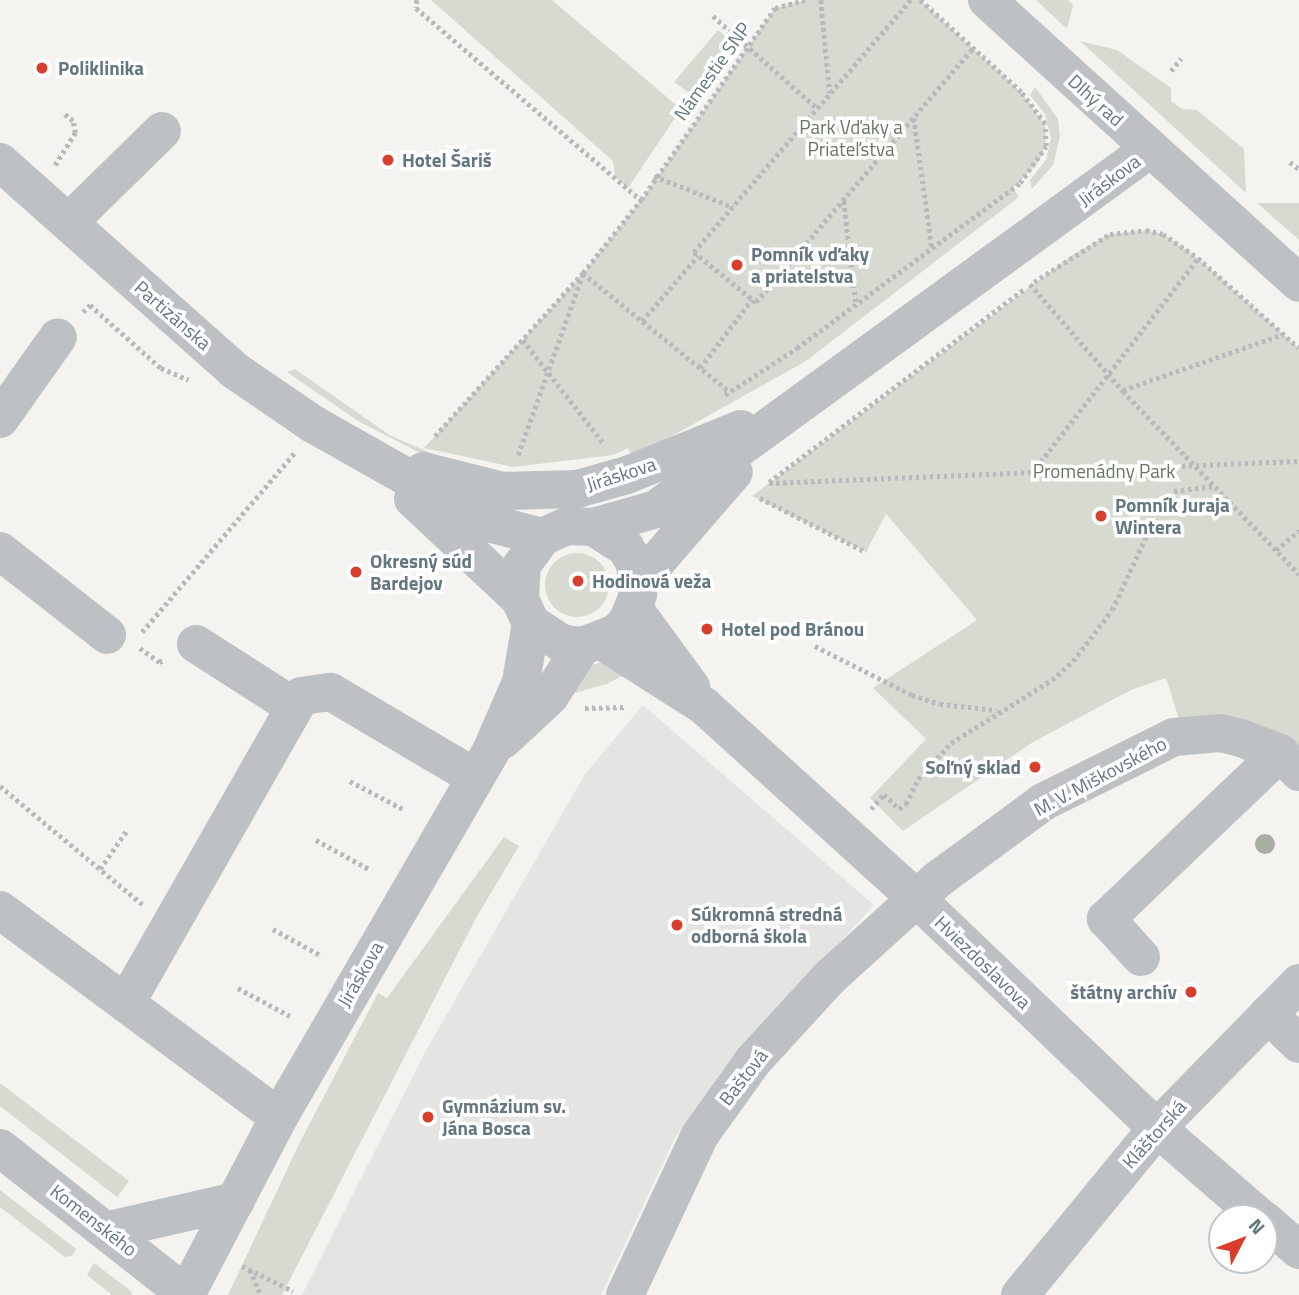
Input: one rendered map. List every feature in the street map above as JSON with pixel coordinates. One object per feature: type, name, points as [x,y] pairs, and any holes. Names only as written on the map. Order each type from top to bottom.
[{"type":"street","name":"Dlhý rad","points":[[987,0],[1299,283]]},
{"type":"street","points":[[69,222],[162,131]]},
{"type":"street","name":"Jiráskova","points":[[593,527],[656,509],[1150,149]]},
{"type":"street","name":"Partizánska","points":[[0,162],[234,370],[359,451],[488,523],[542,537]]},
{"type":"street","points":[[0,419],[58,337]]},
{"type":"street","name":"Jiráskova","points":[[359,451],[503,491],[577,489],[627,475],[795,407]]},
{"type":"street","name":"Jiráskova","points":[[637,595],[675,536],[795,407]]},
{"type":"street","name":"Partizánska","points":[[359,451],[526,611]]},
{"type":"street","points":[[567,526],[593,527],[625,547],[637,595],[627,622],[592,644],[554,640],[526,611],[522,565],[542,537],[567,526]]},
{"type":"street","points":[[0,551],[120,639]]},
{"type":"street","name":"Hviezdoslavova","points":[[637,595],[704,706]]},
{"type":"street","name":"Jiráskova","points":[[187,1295],[279,1117],[483,764],[521,682],[526,611]]},
{"type":"street","points":[[196,644],[293,706]]},
{"type":"street","name":"Jiráskova","points":[[483,764],[550,696],[592,644]]},
{"type":"street","name":"Hviezdoslavova","points":[[592,644],[704,706],[915,897],[1157,1128],[1246,1204]]},
{"type":"street","points":[[126,1003],[301,696],[331,692],[483,764]]},
{"type":"street","name":"M. V. Miškovského","points":[[915,897],[1043,802],[1154,743],[1184,735],[1220,733],[1290,763]]},
{"type":"street","points":[[1141,957],[1105,919],[1290,763]]},
{"type":"street","name":"Baštová","points":[[625,1295],[700,1135],[753,1061],[829,978],[915,897]]},
{"type":"street","points":[[0,910],[279,1117]]},
{"type":"street","name":"Kláštorská","points":[[1020,1295],[1157,1128],[1299,983]]},
{"type":"street","points":[[1268,1014],[1299,1044]]},
{"type":"street","name":"Komenského","points":[[0,1148],[109,1230],[187,1295]]},
{"type":"street","points":[[109,1230],[236,1201]]},
{"type":"street","name":"Hviezdoslavova","points":[[1278,1232],[1299,1250]]},
{"type":"path","points":[[417,0],[416,8],[641,200]]},
{"type":"path","name":"Námestie SNP","points":[[433,438],[583,273],[641,200],[654,176],[775,8],[805,0]]},
{"type":"path","points":[[821,0],[830,95]]},
{"type":"path","points":[[911,0],[694,252],[752,299],[756,302],[973,48]]},
{"type":"path","points":[[720,398],[856,304],[1020,183],[1046,146],[1045,124],[1021,92],[920,0]]},
{"type":"path","points":[[713,16],[818,108]]},
{"type":"path","points":[[1171,71],[1181,58]]},
{"type":"path","points":[[53,169],[75,133],[73,121],[64,114]]},
{"type":"path","points":[[914,118],[932,247]]},
{"type":"path","points":[[1290,162],[1299,169]]},
{"type":"path","points":[[654,176],[733,207]]},
{"type":"path","points":[[843,200],[856,304]]},
{"type":"path","points":[[866,552],[752,495],[1030,284],[1093,242],[1127,231],[1163,234],[1198,258],[1299,348]]},
{"type":"path","points":[[642,321],[699,255]]},
{"type":"path","points":[[1032,473],[1198,258]]},
{"type":"path","points":[[513,467],[550,372],[583,273],[730,392]]},
{"type":"path","points":[[1030,284],[1124,391],[1299,574]]},
{"type":"path","points":[[700,368],[752,299]]},
{"type":"path","points":[[1124,391],[1284,334]]},
{"type":"path","points":[[523,340],[613,455]]},
{"type":"path","points":[[120,639],[298,449]]},
{"type":"path","points":[[768,483],[1299,461]]},
{"type":"path","points":[[871,810],[884,794],[899,809],[906,804],[932,762],[998,710],[1052,680],[1092,638],[1130,578],[1163,500],[1174,491],[1214,486]]},
{"type":"path","points":[[1276,550],[1299,531]]},
{"type":"path","points":[[815,646],[912,695],[950,706],[998,710]]},
{"type":"path","points":[[350,782],[405,810]]},
{"type":"path","points":[[0,786],[169,926]]},
{"type":"path","points":[[100,869],[127,830]]},
{"type":"path","points":[[316,840],[369,869]]},
{"type":"path","points":[[273,929],[322,956]]},
{"type":"path","points":[[239,988],[290,1017]]},
{"type":"path","points":[[238,1264],[293,1291]]},
{"type":"path","points":[[250,1270],[261,1295]]},
{"type":"shaded area","name":"Súkromná stredná odborná škola","points":[[643,705],[874,905],[724,1069],[674,1140],[601,1295],[302,1295],[425,1052],[585,774]]},
{"type":"green space","points":[[431,0],[552,0],[681,109],[628,188],[615,177],[613,161]]},
{"type":"green space","name":"Park Vďaky a Priateľstva","points":[[805,0],[920,0],[1021,92],[1045,124],[1046,146],[1037,164],[1013,188],[1019,197],[806,361],[633,458],[628,448],[613,455],[513,467],[424,448],[583,273],[641,200],[775,8]]},
{"type":"green space","points":[[1036,0],[1068,0],[1073,5],[1067,29]]},
{"type":"green space","points":[[718,30],[730,41],[694,96],[674,82]]},
{"type":"green space","points":[[1080,41],[1117,50],[1171,88],[1171,101],[1182,109],[1197,110],[1244,149],[1246,193]]},
{"type":"green space","points":[[1035,87],[1058,119],[1060,136],[1053,165],[1032,189],[1030,180],[1046,160],[1051,138],[1045,114],[1030,95]]},
{"type":"green space","points":[[1257,203],[1299,203],[1299,240]]},
{"type":"green space","name":"Promenádny Park","points":[[1146,230],[1163,234],[1198,258],[1299,348],[1299,772],[1184,735],[1166,678],[1131,690],[1033,742],[903,831],[870,798],[926,739],[873,688],[977,620],[886,514],[866,552],[752,496],[1074,254],[1110,234]]},
{"type":"green space","points":[[295,369],[391,436],[440,457],[447,467],[358,421],[287,372]]},
{"type":"green space","points":[[571,553],[583,553],[600,562],[607,573],[607,597],[600,608],[583,617],[571,617],[559,612],[550,603],[545,591],[545,579],[550,567],[559,558]]},
{"type":"green space","points":[[601,662],[629,672],[607,684],[574,693],[590,666]]},
{"type":"green space","points":[[504,837],[519,846],[476,918],[282,1295],[228,1295],[300,1142],[378,993],[387,998]]},
{"type":"green space","points":[[0,1083],[129,1181],[117,1197],[0,1106]]},
{"type":"green space","points":[[0,1190],[76,1249],[72,1256],[65,1257],[0,1207]]},
{"type":"green space","points":[[94,1263],[131,1291],[132,1295],[112,1295],[87,1275]]},
{"type":"place","name":"Poliklinika","points":[[42,68]]},
{"type":"place","name":"Hotel Šariš","points":[[388,160]]},
{"type":"place","name":"Pomník vďaky a priatelstva","points":[[737,265]]},
{"type":"place","name":"Pomník Juraja Wintera","points":[[1101,516]]},
{"type":"place","name":"Okresný súd Bardejov","points":[[356,572]]},
{"type":"place","name":"Hodinová veža","points":[[578,581]]},
{"type":"place","name":"Hotel pod Bránou","points":[[707,629]]},
{"type":"place","name":"Soľný sklad","points":[[1035,767]]},
{"type":"place","name":"Súkromná stredná odborná škola","points":[[677,925]]},
{"type":"place","name":"štátny archív","points":[[1191,992]]},
{"type":"place","name":"Gymnázium sv. Jána Bosca","points":[[428,1117]]}]
